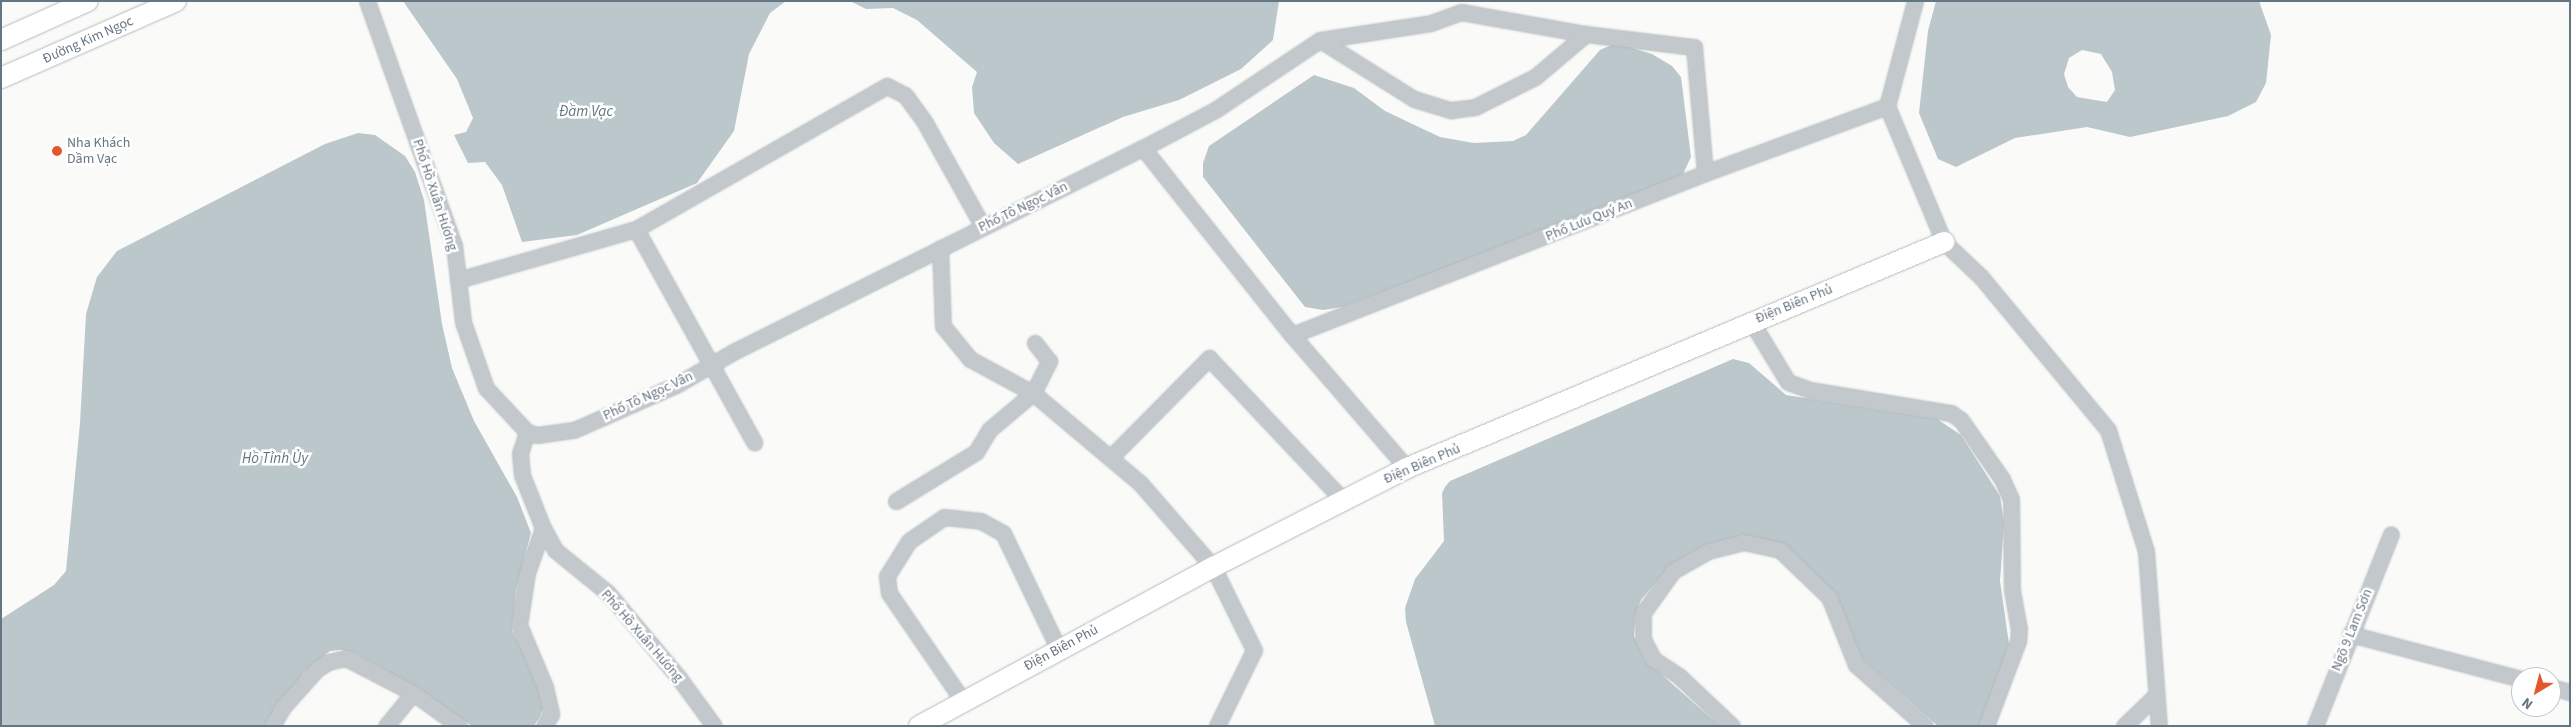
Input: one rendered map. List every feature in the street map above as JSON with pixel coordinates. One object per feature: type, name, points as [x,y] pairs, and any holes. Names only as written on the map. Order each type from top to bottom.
[{"type":"street","points":[[1,40],[88,1]]},
{"type":"street","name":"Đường Kim Ngọc","points":[[1,78],[176,1]]},
{"type":"street","name":"Phố Hồ Xuân Hương","points":[[367,1],[454,244],[463,322],[486,388],[527,432],[520,453],[522,476],[543,528],[555,550],[608,593],[679,678],[714,726]]},
{"type":"street","points":[[1915,1],[1887,106],[1944,242],[1981,277],[2108,430],[2146,551],[2155,696],[2159,726]]},
{"type":"street","points":[[1320,40],[1431,23],[1461,12],[1586,34],[1694,47],[1705,173]]},
{"type":"street","points":[[1320,40],[1414,99],[1451,110],[1475,107],[1535,77],[1586,34]]},
{"type":"street","name":"Phố Tô Ngọc Vân","points":[[527,432],[538,435],[574,430],[676,385],[711,365],[940,248],[1143,148],[1215,110],[1320,40]]},
{"type":"street","points":[[458,280],[636,229],[887,86],[904,95],[924,121],[983,227]]},
{"type":"street","name":"Phố Lưu Quý An","points":[[1292,335],[1705,173],[1887,106]]},
{"type":"street","points":[[1143,148],[1292,335],[1407,468]]},
{"type":"street","points":[[636,229],[754,442]]},
{"type":"street","name":"Điện Biên Phủ","points":[[919,726],[1213,567],[1342,499],[1407,468],[1751,321],[1944,242]]},
{"type":"street","points":[[940,248],[943,326],[970,359],[1033,393],[1140,483],[1213,567],[1254,650],[1217,726]]},
{"type":"street","points":[[1751,321],[1788,382],[1804,389],[1951,413],[1961,420],[2002,479],[2010,499],[2012,590],[2019,628],[2018,641],[1986,726]]},
{"type":"street","points":[[896,501],[976,452],[989,430],[1033,393],[1049,361],[1035,343]]},
{"type":"street","points":[[1110,458],[1208,358],[1342,499]]},
{"type":"street","points":[[963,701],[890,593],[887,576],[909,541],[944,517],[981,521],[1003,533],[1059,650]]},
{"type":"street","points":[[543,528],[527,573],[519,625],[545,687],[551,714],[544,726]]},
{"type":"street","name":"Ngõ 9 Lam Sơn","points":[[2315,726],[2391,534]]},
{"type":"street","points":[[1732,726],[1679,676],[1654,660],[1643,639],[1643,613],[1673,571],[1708,551],[1743,542],[1780,550],[1829,597],[1856,665],[1925,726]]},
{"type":"street","points":[[2350,634],[2511,676]]},
{"type":"street","points":[[272,726],[300,687],[317,669],[335,660],[346,658],[366,666],[413,693],[459,726]]},
{"type":"street","points":[[386,726],[413,693]]},
{"type":"street","points":[[2124,726],[2155,696]]},
{"type":"water","name":"Đầm Vạc","points":[[403,1],[786,1],[770,13],[749,54],[734,131],[697,183],[577,235],[522,242],[502,185],[485,162],[468,163],[454,135],[466,132],[473,118],[457,79]]},
{"type":"water","points":[[850,1],[1279,1],[1273,40],[1241,69],[1179,100],[1123,117],[1018,164],[994,143],[974,113],[972,87],[977,72],[917,20],[893,8],[866,9]]},
{"type":"water","points":[[1936,1],[2259,1],[2271,35],[2266,83],[2256,102],[2228,116],[2130,137],[2087,127],[2015,138],[1956,167],[1938,159],[1919,113],[1928,31]],"holes":[[[2082,50],[2101,54],[2112,72],[2115,90],[2107,102],[2077,97],[2068,87],[2064,74],[2069,58]]]},
{"type":"water","points":[[1616,43],[1652,54],[1672,66],[1681,77],[1691,157],[1683,174],[1664,185],[1343,307],[1323,310],[1305,307],[1203,177],[1203,163],[1209,146],[1314,75],[1354,88],[1385,111],[1440,137],[1474,143],[1513,141],[1526,135],[1600,50]]},
{"type":"water","name":"Hồ Tỉnh Ủy","points":[[358,133],[375,135],[405,156],[415,172],[424,200],[442,324],[452,368],[474,421],[517,497],[531,533],[516,590],[512,631],[532,668],[544,704],[541,715],[534,726],[472,726],[416,687],[354,653],[341,650],[330,651],[304,672],[264,726],[1,726],[1,619],[54,585],[66,571],[80,423],[86,314],[97,277],[117,251],[325,144]]},
{"type":"water","points":[[1733,359],[1749,363],[1786,395],[1937,419],[1961,435],[2000,496],[2004,523],[2000,581],[2009,644],[1981,726],[1938,726],[1860,658],[1830,591],[1751,536],[1662,575],[1641,600],[1636,613],[1634,636],[1645,660],[1720,726],[1435,726],[1406,622],[1405,608],[1415,579],[1444,541],[1442,493],[1445,487],[1450,481]]},
{"type":"place","name":"Nha Khách Dầm Vạc","points":[[57,151]]}]
